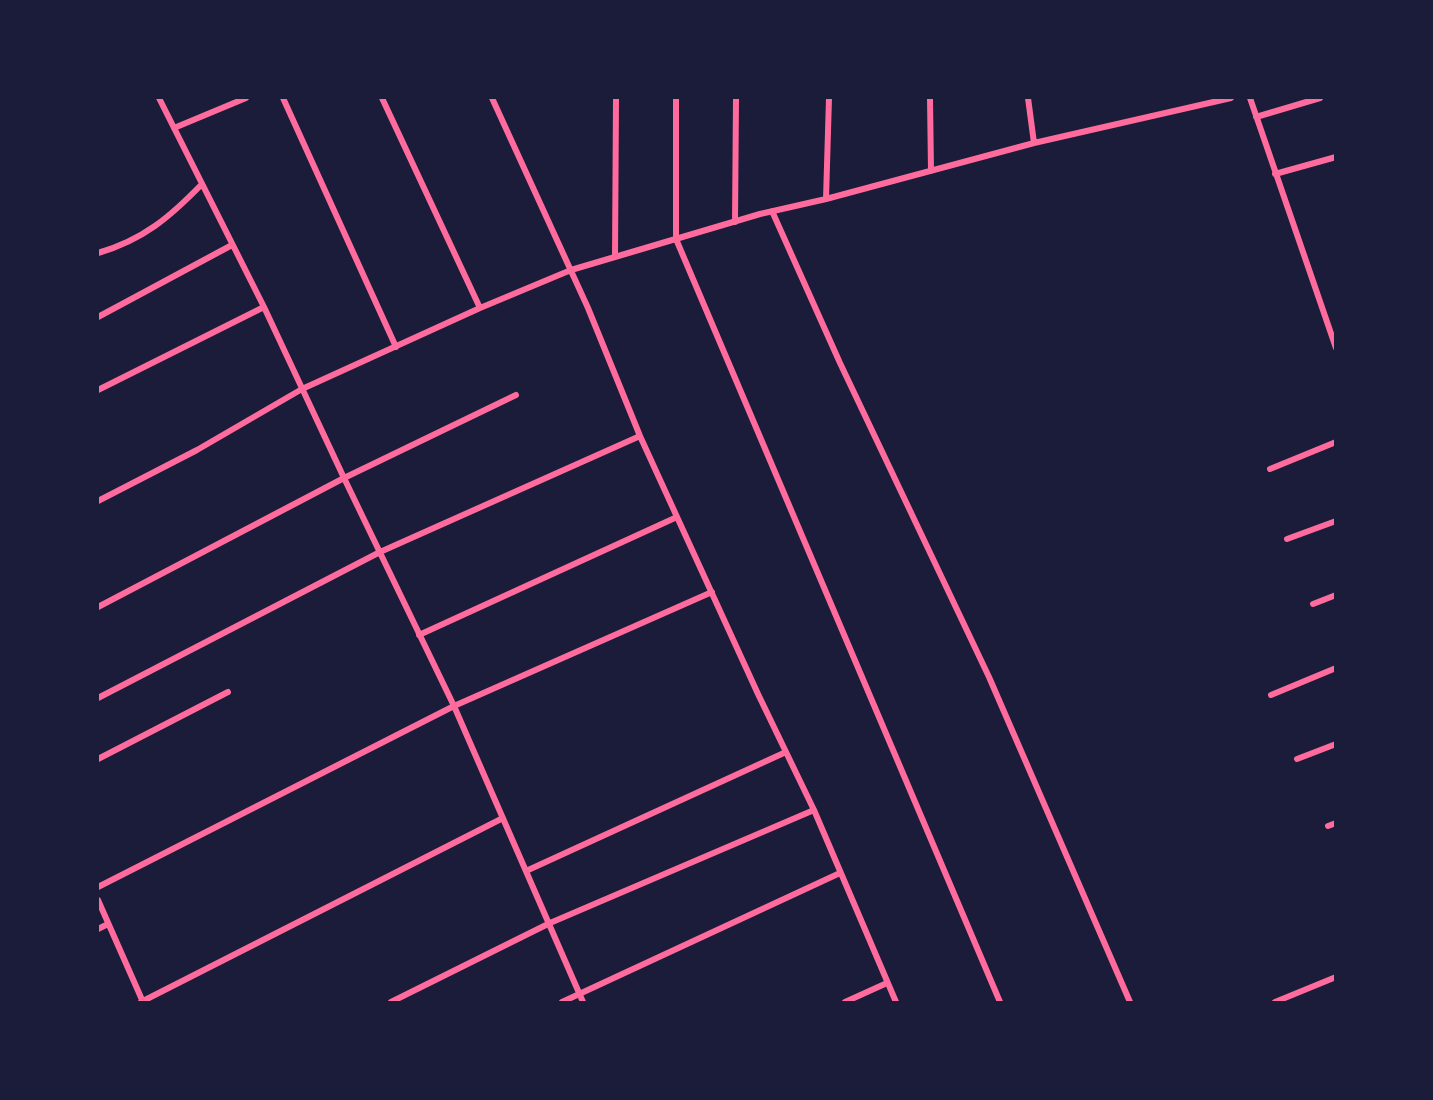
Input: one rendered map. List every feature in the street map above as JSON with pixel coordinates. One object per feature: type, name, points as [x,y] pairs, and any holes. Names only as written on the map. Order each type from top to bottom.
[{"type":"street","points":[[159,98],[264,306],[454,706],[583,1002]]},
{"type":"street","points":[[174,128],[246,98]]},
{"type":"street","points":[[283,98],[396,347]]},
{"type":"street","points":[[381,98],[480,308]]},
{"type":"street","points":[[492,98],[571,270],[640,436],[814,810],[896,1002]]},
{"type":"street","points":[[615,257],[616,98]]},
{"type":"street","points":[[676,98],[676,239],[1000,1002]]},
{"type":"street","points":[[735,222],[736,98]]},
{"type":"street","points":[[826,199],[830,98]]},
{"type":"street","points":[[930,98],[931,171]]},
{"type":"street","points":[[1029,98],[1034,143]]},
{"type":"street","points":[[98,501],[197,450],[302,389],[480,308],[571,270],[772,211],[826,199],[1034,143],[1231,98]]},
{"type":"street","points":[[1250,98],[1334,337],[1335,348]]},
{"type":"street","points":[[1256,117],[1320,98]]},
{"type":"street","points":[[1275,174],[1335,157]]},
{"type":"street","points":[[98,253],[117,248],[153,229],[175,212],[202,184]]},
{"type":"street","points":[[772,211],[840,363],[989,677],[1130,1002]]},
{"type":"street","points":[[98,316],[232,245]]},
{"type":"street","points":[[98,390],[264,306]]},
{"type":"street","points":[[98,607],[344,478],[516,395]]},
{"type":"street","points":[[98,698],[380,552],[640,436]]},
{"type":"street","points":[[1270,469],[1335,442]]},
{"type":"street","points":[[419,635],[677,517]]},
{"type":"street","points":[[1287,539],[1335,521]]},
{"type":"street","points":[[98,887],[454,706],[712,592]]},
{"type":"street","points":[[1313,604],[1335,595]]},
{"type":"street","points":[[1272,695],[1335,668]]},
{"type":"street","points":[[98,759],[228,692]]},
{"type":"street","points":[[1297,759],[1335,744]]},
{"type":"street","points":[[526,871],[786,752]]},
{"type":"street","points":[[391,1002],[550,923],[814,810]]},
{"type":"street","points":[[98,900],[143,1002],[503,818]]},
{"type":"street","points":[[1328,826],[1335,823]]},
{"type":"street","points":[[562,1002],[840,873]]},
{"type":"street","points":[[98,929],[108,924]]},
{"type":"street","points":[[1275,1002],[1335,977]]},
{"type":"street","points":[[845,1002],[887,983]]}]
